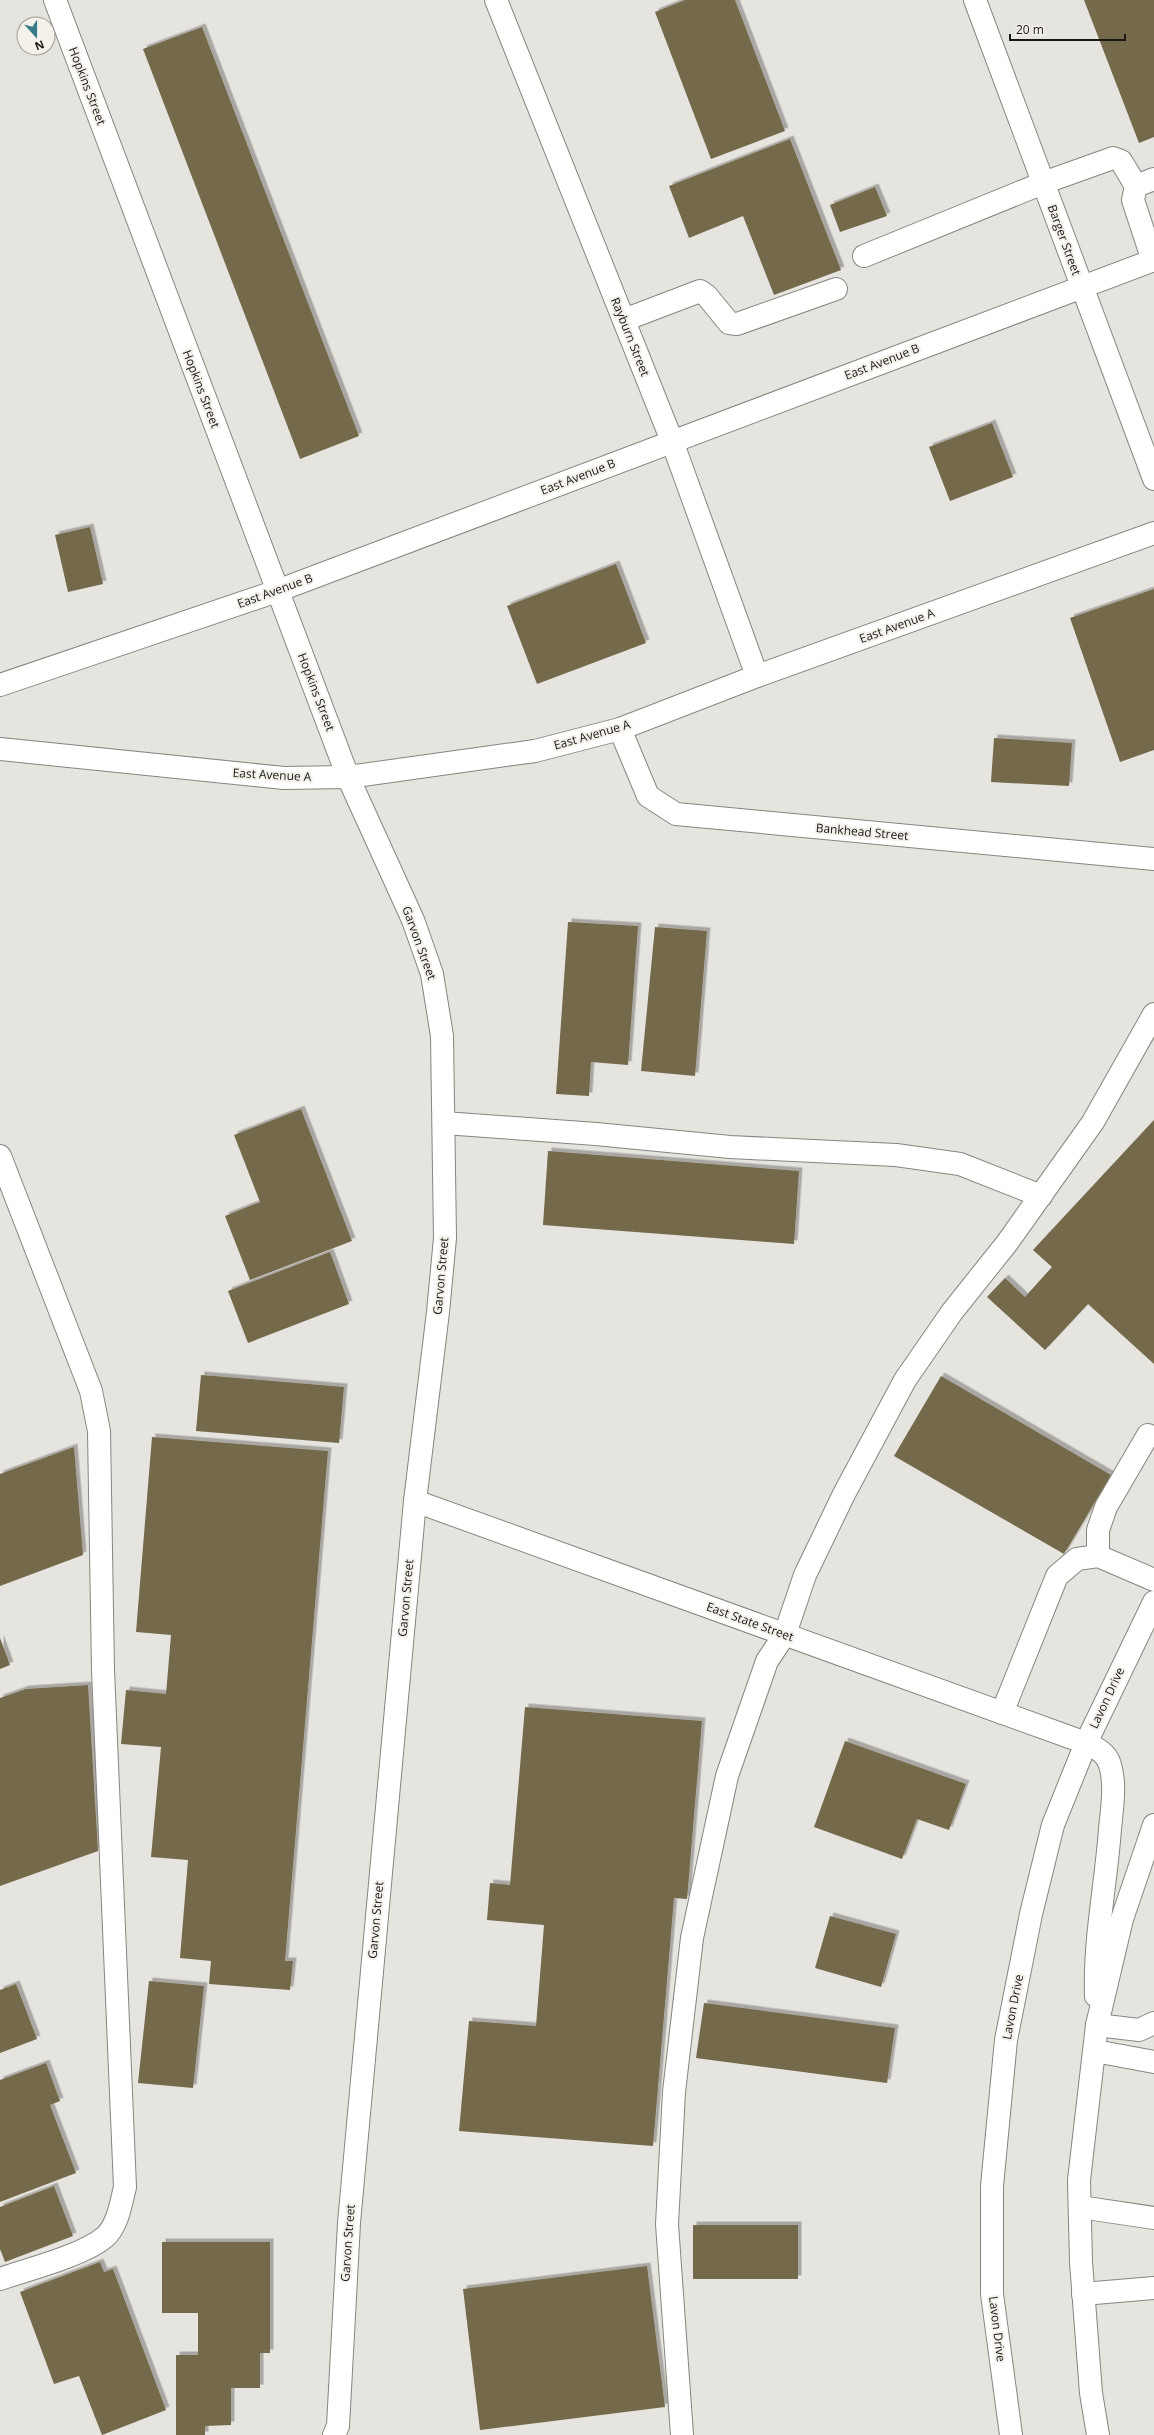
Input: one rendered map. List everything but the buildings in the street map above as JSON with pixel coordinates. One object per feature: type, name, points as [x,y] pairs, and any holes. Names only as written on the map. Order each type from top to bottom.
[{"type":"street","name":"Hopkins Street","points":[[55,0],[348,777]]},
{"type":"street","name":"Rayburn Street","points":[[496,0],[672,441],[757,676]]},
{"type":"street","name":"Barger Street","points":[[975,0],[1154,479]]},
{"type":"street","points":[[864,256],[1043,183],[1112,158],[1121,162],[1145,183],[1133,200],[1154,261]]},
{"type":"street","name":"East Avenue B","points":[[0,685],[277,591],[672,441],[1154,261]]},
{"type":"street","points":[[624,320],[700,291],[707,296],[729,323],[737,324],[836,289]]},
{"type":"street","name":"East Avenue A","points":[[0,749],[284,778],[348,777],[535,751],[620,729],[757,676],[1154,533]]},
{"type":"street","name":"Bankhead Street","points":[[620,729],[648,796],[676,814],[1154,859]]},
{"type":"street","name":"Garvon Street","points":[[334,2435],[338,2426],[349,2223],[415,1501],[438,1312],[445,1238],[442,1036],[432,974],[409,913],[348,777]]},
{"type":"street","points":[[682,2435],[667,2224],[674,2092],[692,1938],[726,1776],[767,1661],[785,1634],[805,1575],[844,1494],[905,1380],[952,1312],[1007,1243],[1093,1122],[1154,1014]]},
{"type":"street","points":[[444,1123],[596,1134],[730,1147],[896,1155],[960,1164],[1041,1196]]},
{"type":"street","points":[[0,1156],[91,1391],[99,1431],[103,1670],[125,2187],[119,2213],[105,2237],[76,2253],[0,2279]]},
{"type":"street","points":[[1098,1556],[1098,1530],[1106,1507],[1148,1435]]},
{"type":"street","name":"East State Street","points":[[415,1501],[1086,1743],[1102,1752],[1110,1763],[1113,1782],[1109,1840],[1095,1961],[1097,2025]]},
{"type":"street","points":[[1002,1713],[1057,1576],[1077,1559],[1098,1556],[1154,1580]]},
{"type":"street","name":"Lavon Drive","points":[[1011,2435],[992,2294],[992,2186],[1006,2040],[1031,1914],[1053,1825],[1086,1743],[1154,1602]]},
{"type":"street","points":[[1098,2435],[1091,2393],[1083,2294],[1079,2180],[1097,2025],[1122,1919],[1154,1825]]},
{"type":"street","points":[[1097,2025],[1139,2030],[1154,2023]]},
{"type":"street","points":[[1095,2052],[1154,2062]]},
{"type":"street","points":[[1080,2207],[1154,2218]]},
{"type":"street","points":[[1083,2294],[1154,2288]]}]
